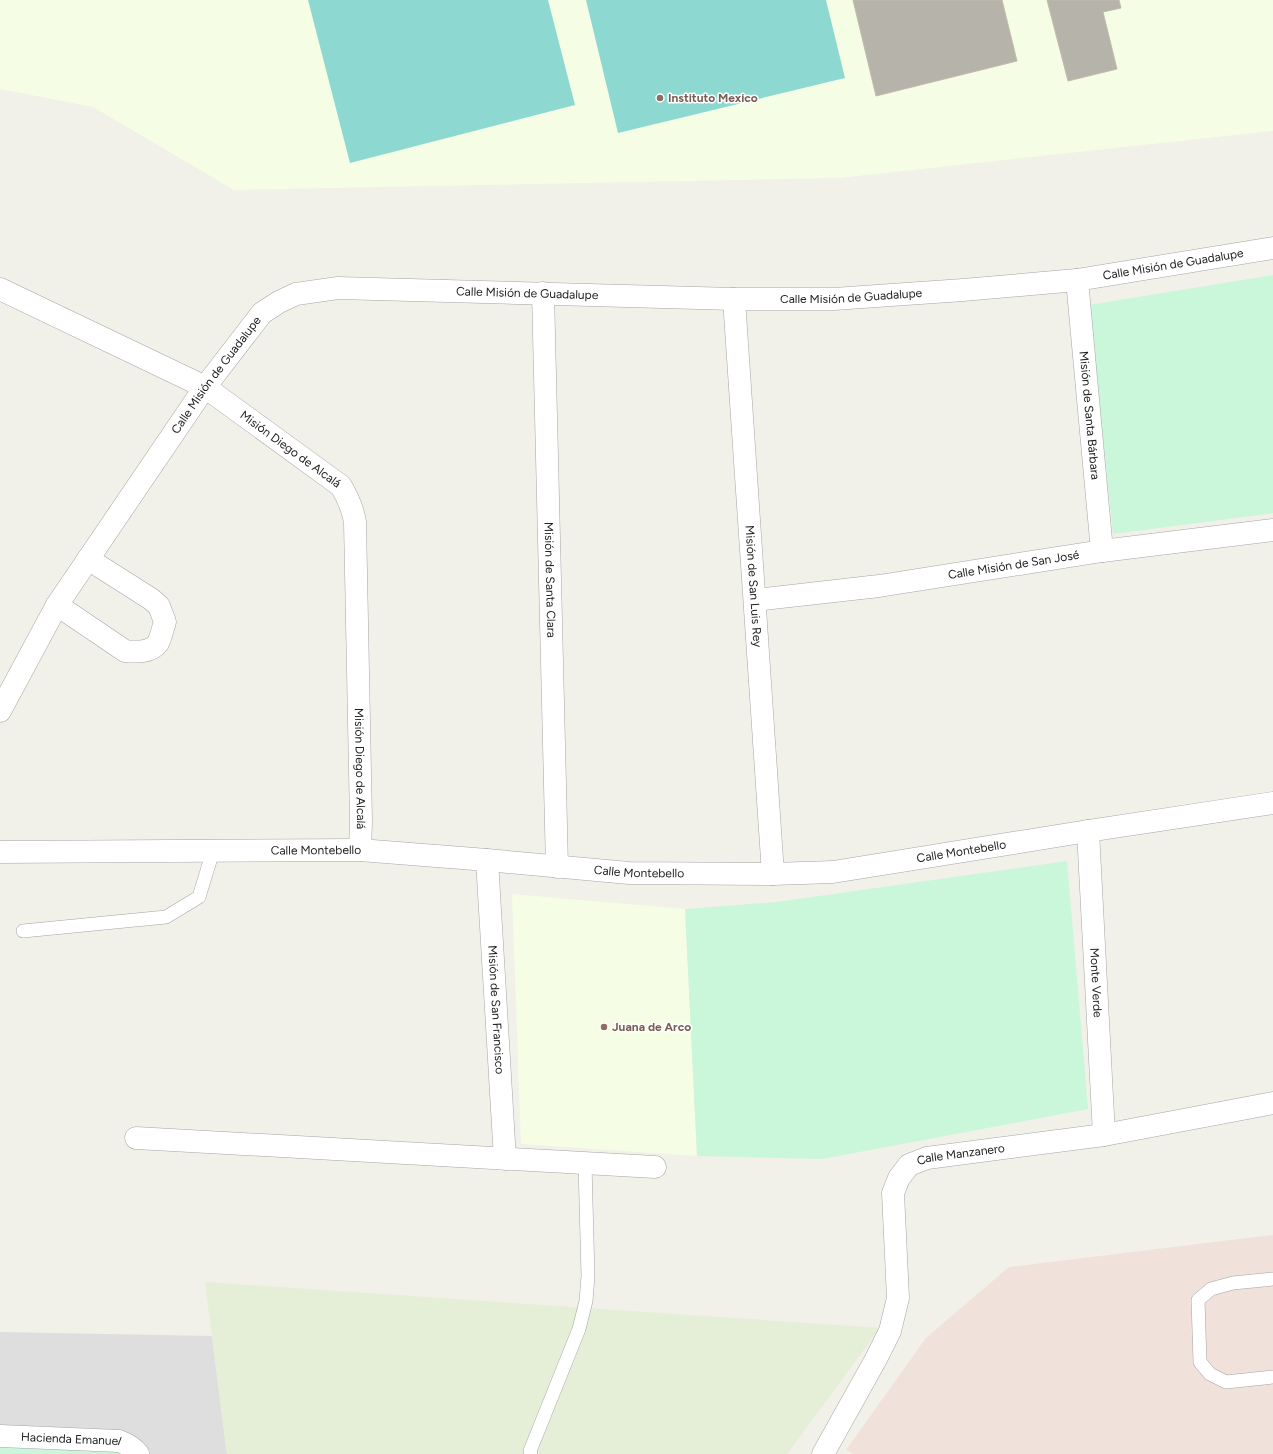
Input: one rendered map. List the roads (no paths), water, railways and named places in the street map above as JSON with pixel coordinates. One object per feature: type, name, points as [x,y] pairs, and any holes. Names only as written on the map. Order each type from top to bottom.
[{"type":"street","name":"Calle Misión de Guadalupe","points":[[0,711],[56,605],[205,387],[262,313],[279,302],[296,294],[338,288],[734,299],[834,299],[1076,280],[1273,248]]},
{"type":"street","name":"Misión de Santa Bárbara","points":[[1076,280],[1102,551]]},
{"type":"street","name":"Misión Diego de Alcalá","points":[[0,289],[205,387],[340,486],[353,510],[356,530],[361,821],[360,850]]},
{"type":"street","name":"Misión de Santa Clara","points":[[543,293],[557,867]]},
{"type":"street","name":"Misión de San Luis Rey","points":[[734,299],[773,874]]},
{"type":"street","name":"Calle Misión de San José","points":[[755,600],[879,586],[1102,551],[1273,530]]},
{"type":"street","points":[[56,605],[125,651],[137,652],[149,649],[157,644],[165,622],[159,606],[151,599],[88,559]]},
{"type":"street","name":"Calle Montebello","points":[[0,852],[360,850],[629,873],[773,874],[833,872],[1273,803]]},
{"type":"street","name":"Monte Verde","points":[[1088,831],[1104,1135]]},
{"type":"street","name":"Misión de San Francisco","points":[[487,860],[505,1159]]},
{"type":"street","name":"Calle Manzanero","points":[[823,1454],[876,1359],[890,1330],[898,1298],[893,1193],[899,1178],[909,1165],[927,1158],[1104,1135],[1273,1103]]},
{"type":"street","points":[[136,1138],[655,1167]]},
{"type":"street","name":"Hacienda Emanuel","points":[[0,1436],[119,1441],[127,1444],[138,1454]]},
{"type":"lane","points":[[23,931],[166,917],[199,897],[213,851]]},
{"type":"lane","points":[[531,1454],[530,1451],[579,1329],[586,1301],[588,1276],[585,1164]]},
{"type":"lane","points":[[1273,1279],[1233,1283],[1218,1287],[1211,1289],[1198,1300],[1200,1362],[1210,1374],[1226,1382],[1273,1377]]},
{"type":"place","name":"Instituto Mexico","points":[[660,98]]},
{"type":"place","name":"Juana de Arco","points":[[604,1027]]}]
